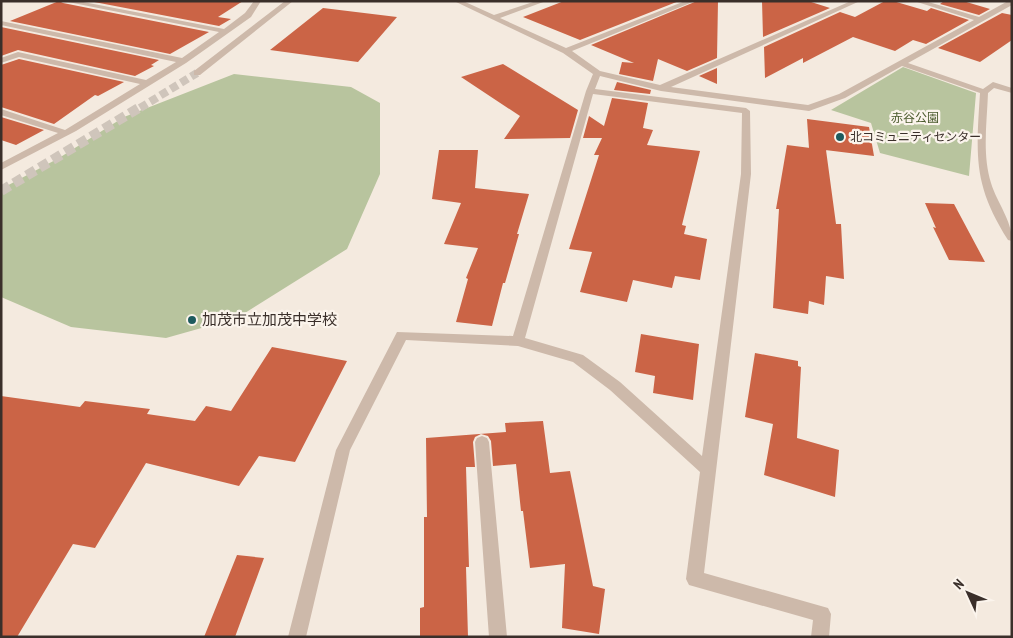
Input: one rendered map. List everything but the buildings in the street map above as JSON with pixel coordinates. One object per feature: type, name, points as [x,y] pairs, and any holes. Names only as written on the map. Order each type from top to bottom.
[{"type":"street","points":[[66,1],[224,32]]},
{"type":"street","points":[[1,166],[66,133],[183,61],[248,15],[258,1]]},
{"type":"street","points":[[197,73],[290,1]]},
{"type":"street","points":[[457,1],[566,51],[597,73],[661,88],[809,108],[842,96],[1012,2]]},
{"type":"street","points":[[494,18],[543,1]]},
{"type":"street","points":[[566,51],[692,1]]},
{"type":"street","points":[[661,88],[857,1]]},
{"type":"street","points":[[917,1],[980,20]]},
{"type":"street","points":[[1,23],[183,61]]},
{"type":"street","points":[[1,61],[18,54],[148,83]]},
{"type":"street","points":[[901,63],[984,92]]},
{"type":"street","points":[[518,341],[590,91],[597,73]]},
{"type":"street","points":[[1012,91],[992,85],[984,92],[983,164],[988,192],[1012,238]]},
{"type":"street","points":[[590,91],[746,111],[746,174],[695,578],[822,614],[820,637]]},
{"type":"street","points":[[1,112],[66,133]]},
{"type":"street","points":[[297,637],[342,450],[402,335],[518,341],[578,358],[615,386],[708,470]]},
{"type":"street","points":[[482,442],[498,637]]},
{"type":"green space","name":"赤谷公園","points":[[903,67],[976,93],[969,176],[880,153],[871,123],[831,110]]},
{"type":"green space","points":[[234,74],[351,87],[380,103],[380,174],[347,249],[237,318],[166,338],[71,327],[1,297],[1,189],[59,158],[124,117]]},
{"type":"tunnel","points":[[140,108],[197,73]]},
{"type":"tunnel","points":[[1,191],[142,106]]},
{"type":"place","name":"北コミュニティセンター","points":[[840,137]]},
{"type":"place","name":"加茂市立加茂中学校","points":[[192,320]]}]
